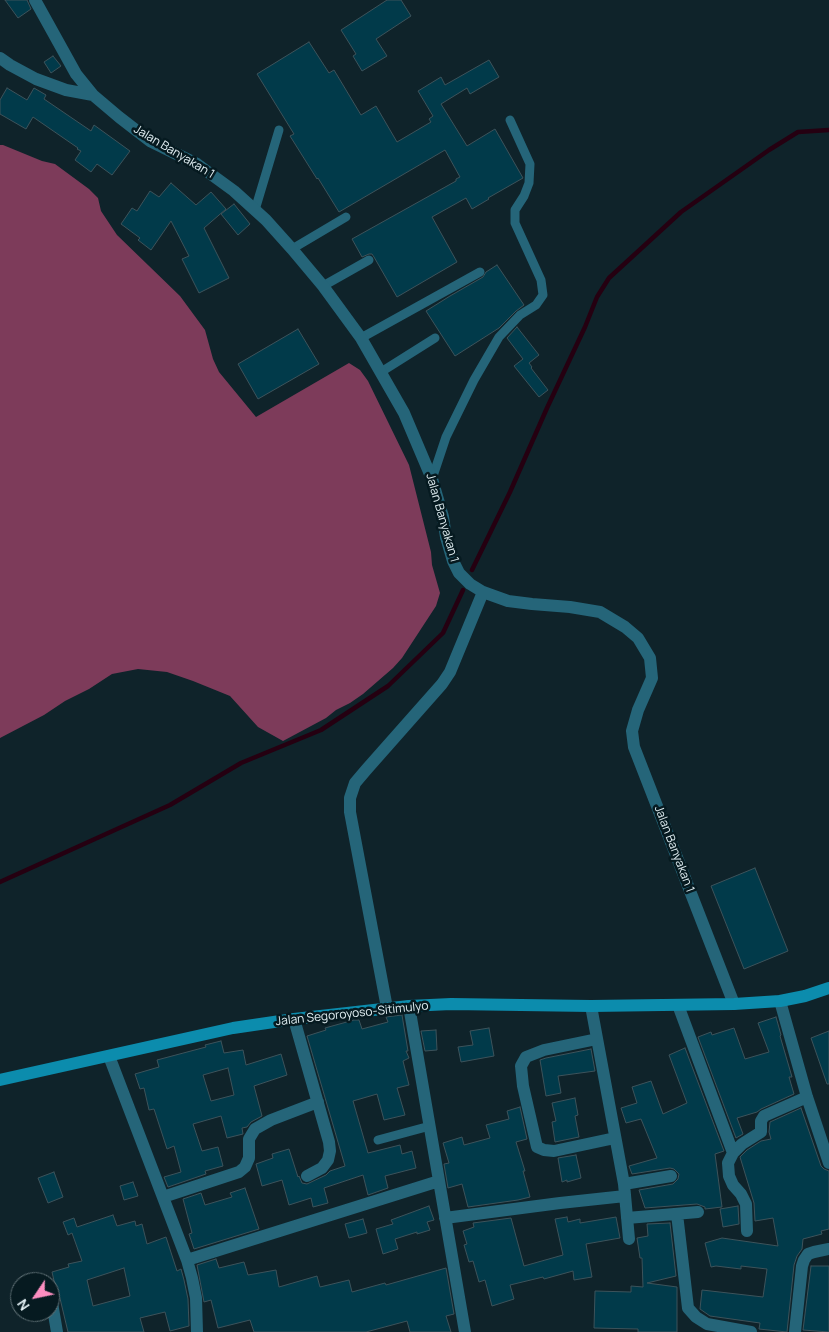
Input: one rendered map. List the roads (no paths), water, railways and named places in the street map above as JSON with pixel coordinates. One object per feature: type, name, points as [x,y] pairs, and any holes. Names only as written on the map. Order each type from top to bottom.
[{"type":"main road","name":"Jalan Segoroyoso-Sitimulyo","points":[[0,1080],[233,1028],[386,1008],[451,1004],[591,1006],[734,1004],[780,1001],[806,996],[829,988]]},
{"type":"street","name":"Jalan Banyakan 1","points":[[35,0],[76,74],[93,95],[150,141],[197,164],[234,191],[266,220],[323,286],[361,338],[404,413],[432,479],[443,517],[446,537],[453,561],[459,573],[470,584],[483,592],[508,602],[570,607],[600,612],[638,638],[650,658],[652,678],[638,710],[632,731],[634,746],[734,1004]]},
{"type":"street","points":[[0,58],[36,79],[66,90],[93,95]]},
{"type":"street","points":[[386,1008],[350,812],[350,798],[355,784],[366,770],[442,684],[450,672],[483,592]]},
{"type":"street","points":[[780,1001],[807,1097],[829,1163]]},
{"type":"street","points":[[678,1005],[733,1153]]},
{"type":"street","points":[[409,1006],[465,1332]]},
{"type":"street","points":[[591,1006],[625,1190],[629,1239]]},
{"type":"street","points":[[294,1019],[330,1151],[328,1160],[322,1168],[307,1176]]},
{"type":"street","points":[[597,1040],[544,1050],[526,1057],[521,1066],[523,1086],[537,1147],[554,1151],[615,1138]]},
{"type":"street","points":[[109,1056],[187,1260],[196,1298],[197,1332]]},
{"type":"street","points":[[747,1231],[746,1204],[729,1176],[728,1162],[733,1153],[742,1144],[761,1132],[761,1122],[764,1116],[807,1097]]},
{"type":"street","points":[[163,1197],[239,1172],[246,1167],[249,1158],[249,1139],[255,1129],[271,1120],[318,1102]]},
{"type":"street","points":[[446,1218],[560,1203],[625,1190],[671,1176]]},
{"type":"street","points":[[187,1260],[439,1181]]},
{"type":"street","points":[[627,1218],[698,1212]]},
{"type":"street","points":[[677,1214],[688,1308],[696,1317],[707,1324],[750,1332]]},
{"type":"street","points":[[795,1332],[804,1260],[808,1254],[829,1249]]},
{"type":"lane","points":[[432,479],[446,437],[474,380],[499,338],[520,315],[536,305],[543,295],[541,280],[515,223],[515,210],[524,196],[528,184],[530,164],[510,120]]},
{"type":"lane","points":[[255,210],[279,130]]},
{"type":"lane","points":[[292,248],[346,218]]},
{"type":"lane","points":[[323,286],[369,260]]},
{"type":"lane","points":[[361,338],[480,272]]},
{"type":"lane","points":[[382,372],[435,338]]},
{"type":"lane","points":[[378,1140],[430,1126]]},
{"type":"waterway","points":[[472,570],[510,492],[597,297],[609,278],[681,212],[769,150],[798,132],[829,130]]},
{"type":"waterway","points":[[0,882],[170,805],[241,763],[321,730],[388,686],[443,633],[463,590]]}]
